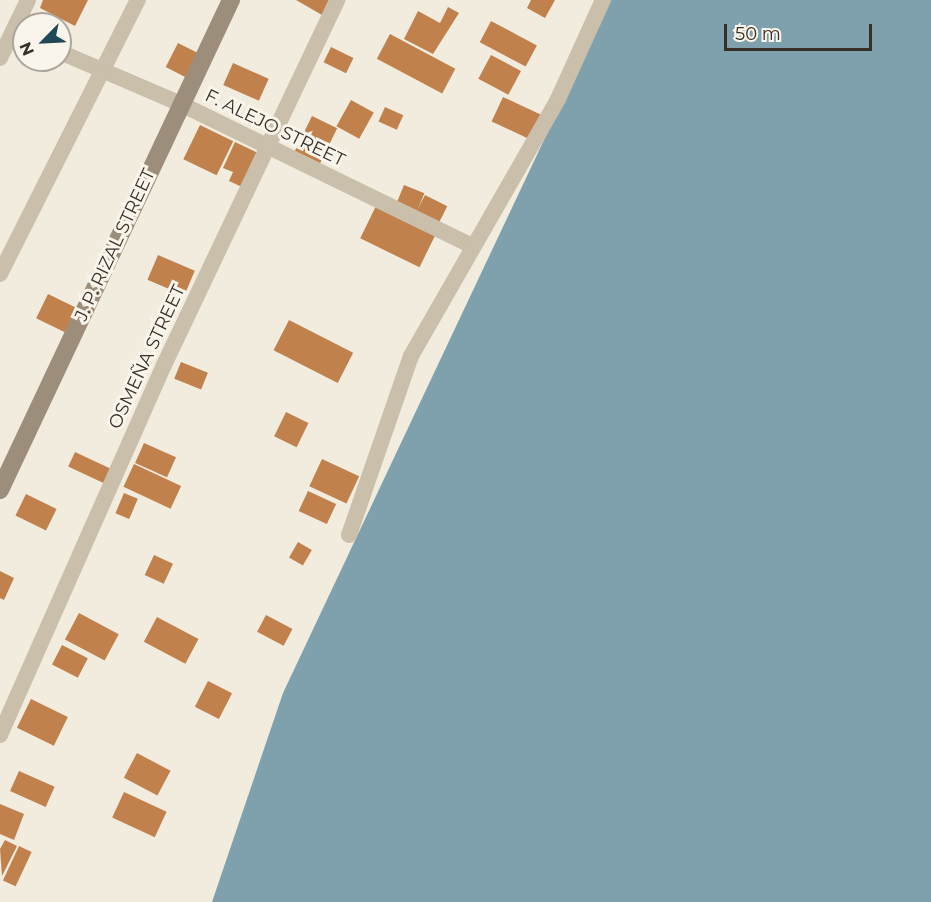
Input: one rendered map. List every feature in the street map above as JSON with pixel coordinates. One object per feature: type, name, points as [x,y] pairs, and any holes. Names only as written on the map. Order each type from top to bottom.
[{"type":"main road","name":"J. P. RIZAL STREET","points":[[0,490],[231,0]]},
{"type":"street","points":[[0,274],[138,0]]},
{"type":"street","name":"OSMEÑA STREET","points":[[0,735],[267,146],[336,0]]},
{"type":"street","points":[[349,535],[394,395],[470,245],[558,99],[603,0]]},
{"type":"street","points":[[0,58],[12,43]]},
{"type":"street","name":"F. ALEJO STREET","points":[[72,57],[181,104],[470,245]]},
{"type":"water","points":[[610,0],[931,0],[931,902],[212,902],[283,693]]},
{"type":"building","points":[[43,0],[88,0],[75,26],[72,24],[72,12],[48,12],[40,8]]},
{"type":"building","points":[[296,0],[329,0],[322,15]]},
{"type":"building","points":[[531,0],[555,0],[545,18],[527,8]]},
{"type":"building","points":[[448,7],[459,13],[433,54],[404,39],[418,11],[440,23]]},
{"type":"building","points":[[491,21],[537,45],[526,67],[480,42]]},
{"type":"building","points":[[390,34],[455,69],[442,93],[377,59]]},
{"type":"building","points":[[178,43],[200,54],[188,78],[166,67]]},
{"type":"building","points":[[331,47],[353,58],[346,73],[324,62]]},
{"type":"building","points":[[491,55],[521,71],[508,95],[478,79]]},
{"type":"building","points":[[233,63],[269,79],[259,101],[223,85]]},
{"type":"building","points":[[503,97],[541,115],[530,139],[492,121]]},
{"type":"building","points":[[351,100],[374,113],[359,139],[336,126]]},
{"type":"building","points":[[385,107],[403,115],[397,130],[378,122]]},
{"type":"building","points":[[312,116],[337,128],[320,163],[295,151]]},
{"type":"building","points":[[200,125],[233,141],[217,175],[183,159]]},
{"type":"building","points":[[235,142],[258,153],[242,187],[229,181],[233,172],[223,168]]},
{"type":"building","points":[[404,185],[424,193],[417,211],[397,203]]},
{"type":"building","points":[[425,195],[447,206],[438,224],[416,213]]},
{"type":"building","points":[[376,206],[435,235],[420,267],[360,238]]},
{"type":"building","points":[[158,255],[195,271],[184,295],[147,280]]},
{"type":"building","points":[[48,294],[77,308],[65,332],[36,318]]},
{"type":"building","points":[[289,320],[353,353],[338,383],[274,350]]},
{"type":"building","points":[[181,362],[208,373],[201,390],[174,379]]},
{"type":"building","points":[[286,412],[308,423],[297,447],[274,436]]},
{"type":"building","points":[[144,443],[176,457],[167,477],[135,463]]},
{"type":"building","points":[[75,452],[111,469],[104,483],[68,467]]},
{"type":"building","points":[[322,459],[359,476],[346,504],[309,486]]},
{"type":"building","points":[[134,464],[181,486],[171,509],[123,487]]},
{"type":"building","points":[[308,491],[336,504],[327,524],[299,511]]},
{"type":"building","points":[[124,493],[138,499],[129,519],[115,513]]},
{"type":"building","points":[[26,494],[57,509],[46,530],[15,516]]},
{"type":"building","points":[[298,542],[312,550],[303,566],[289,558]]},
{"type":"building","points":[[154,555],[173,564],[164,584],[145,575]]},
{"type":"building","points":[[0,571],[14,578],[4,600],[0,598]]},
{"type":"building","points":[[79,613],[119,634],[105,661],[65,639]]},
{"type":"building","points":[[266,615],[292,629],[284,646],[257,632]]},
{"type":"building","points":[[157,617],[198,639],[185,664],[144,642]]},
{"type":"building","points":[[62,645],[88,658],[78,678],[52,665]]},
{"type":"building","points":[[208,681],[232,693],[219,719],[195,707]]},
{"type":"building","points":[[31,699],[68,717],[54,746],[17,728]]},
{"type":"building","points":[[137,753],[171,771],[157,796],[124,778]]},
{"type":"building","points":[[19,771],[55,787],[46,807],[10,791]]},
{"type":"building","points":[[124,792],[167,812],[155,837],[112,817]]},
{"type":"building","points":[[0,804],[24,814],[14,840],[0,834]]},
{"type":"building","points":[[5,840],[17,846],[2,876],[0,849]]},
{"type":"building","points":[[19,846],[32,852],[16,886],[3,880]]}]
